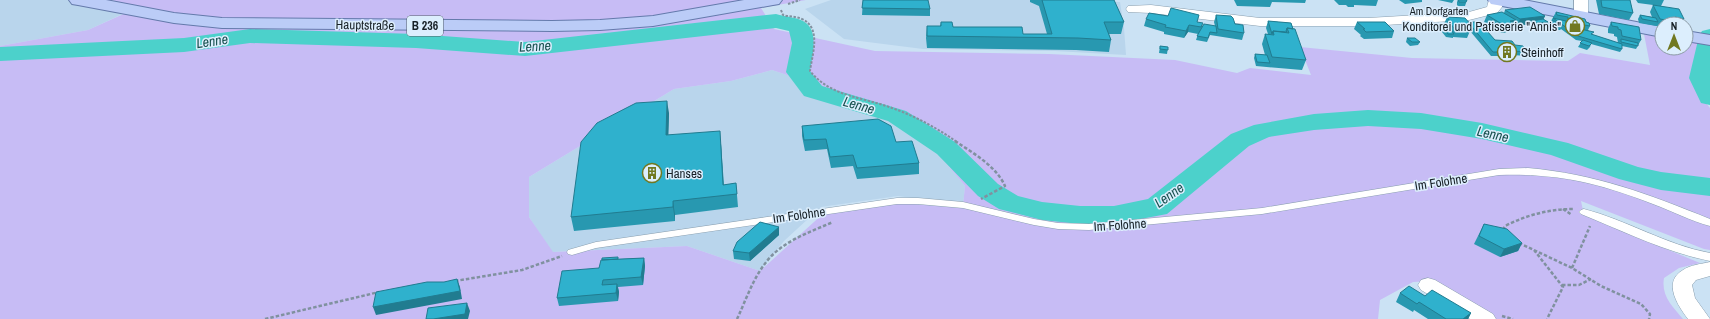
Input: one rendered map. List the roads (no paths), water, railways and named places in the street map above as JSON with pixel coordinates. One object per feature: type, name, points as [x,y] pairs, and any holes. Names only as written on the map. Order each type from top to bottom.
[{"type":"main road","name":"Hauptstraße","points":[[78,0],[174,18],[222,23],[552,26],[600,25],[653,21],[773,0]]},
{"type":"main road","points":[[1497,0],[1581,8],[1654,30]]},
{"type":"main road","points":[[1694,37],[1710,40]]},
{"type":"street","name":"Am Dorfgarten","points":[[1133,9],[1151,9],[1232,20],[1284,23],[1411,21],[1469,16],[1484,13],[1495,7],[1497,0]]},
{"type":"street","name":"Am Dorfgarten","points":[[1321,13],[1458,10],[1484,13]]},
{"type":"street","points":[[1700,319],[1693,311],[1685,296],[1683,282],[1688,276],[1710,269]]},
{"type":"street","points":[[1428,285],[1486,319]]},
{"type":"lane","name":"Im Folohne","points":[[572,252],[596,245],[897,201],[918,201],[963,205],[1058,226],[1104,226],[1262,211],[1499,172],[1517,171],[1565,174],[1597,180],[1646,197],[1710,223]]},
{"type":"lane","points":[[1581,215],[1694,254],[1710,257]]},
{"type":"waterway","name":"Lenne","points":[[0,54],[184,45],[250,36],[416,41],[525,49],[776,21],[799,28],[803,43],[798,72],[813,91],[897,116],[946,148],[988,190],[1009,203],[1042,211],[1080,215],[1114,215],[1157,207],[1240,140],[1263,130],[1314,122],[1368,118],[1421,121],[1482,131],[1559,149],[1629,173],[1661,181],[1710,187]]},
{"type":"waterway","name":"Lenne","points":[[1710,36],[1701,78],[1710,98]]},
{"type":"place","name":"Konditorei und Patisserie \"Annis\"","points":[[1575,26]]},
{"type":"place","name":"Steinhoff","points":[[1507,52]]},
{"type":"place","name":"Hanses","points":[[652,173]]}]
